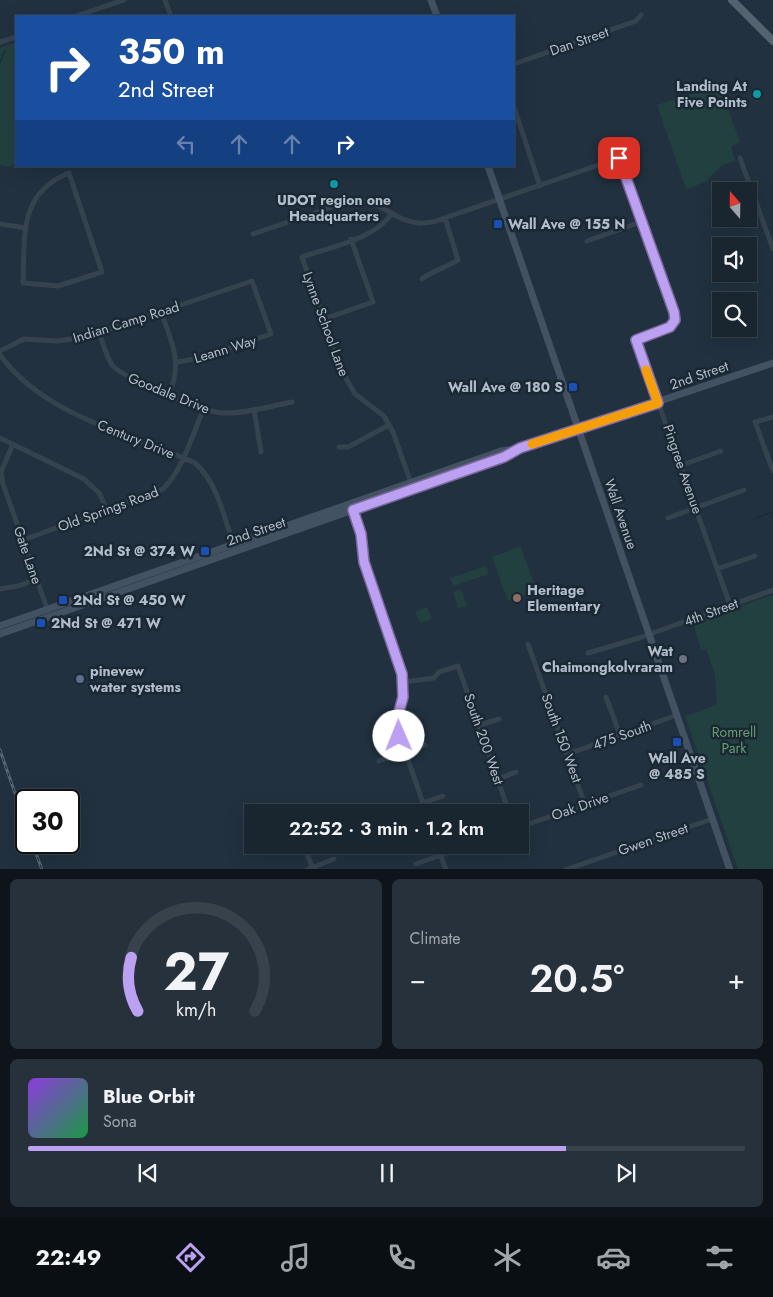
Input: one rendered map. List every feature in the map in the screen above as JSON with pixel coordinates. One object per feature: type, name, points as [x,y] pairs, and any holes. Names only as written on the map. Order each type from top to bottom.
[{"type":"main road","points":[[431,0],[437,15]]},
{"type":"main road","points":[[732,0],[773,41]]},
{"type":"main road","name":"Wall Avenue","points":[[488,167],[730,869]]},
{"type":"main road","name":"2nd Street","points":[[0,634],[49,613],[234,548],[412,486],[504,457],[520,448],[773,363]]},
{"type":"main road","name":"2nd Street","points":[[0,626],[49,613]]},
{"type":"street","points":[[79,15],[124,0]]},
{"type":"street","points":[[165,0],[171,15]]},
{"type":"street","name":"Dan Street","points":[[515,64],[636,21],[641,15]]},
{"type":"street","points":[[0,42],[15,37]]},
{"type":"street","points":[[254,234],[352,200],[370,201],[392,213],[418,223],[445,218],[540,186],[515,110]]},
{"type":"street","name":"Pingree Avenue","points":[[540,186],[619,158],[675,320],[670,327],[636,340],[682,465],[730,605]]},
{"type":"street","points":[[740,158],[773,249]]},
{"type":"street","points":[[69,172],[102,272],[58,286],[23,283],[26,228],[31,205],[37,194],[52,180],[69,172]]},
{"type":"street","points":[[324,319],[373,302],[351,239],[375,231],[386,222],[392,213]]},
{"type":"street","points":[[422,279],[429,273],[451,265],[458,260],[445,218]]},
{"type":"street","points":[[587,241],[641,222]]},
{"type":"street","points":[[0,224],[26,228]]},
{"type":"street","name":"Lynne School Lane","points":[[351,239],[302,256],[348,384],[365,402],[380,412],[389,425],[412,486]]},
{"type":"street","name":"Indian Camp Road","points":[[0,351],[24,339],[71,340],[99,333],[252,281],[271,334]]},
{"type":"street","points":[[161,312],[178,362],[177,373],[169,394]]},
{"type":"street","name":"Goodale Drive","points":[[99,333],[108,357],[118,370],[132,379],[204,408],[223,413],[292,402]]},
{"type":"street","name":"Leann Way","points":[[178,362],[199,358],[271,334]]},
{"type":"street","name":"Century Drive","points":[[0,355],[32,388],[61,407],[183,458],[200,467],[211,483],[234,548]]},
{"type":"street","name":"Old Springs Road","points":[[23,540],[164,489],[173,480],[204,408]]},
{"type":"street","points":[[254,409],[262,452]]},
{"type":"street","points":[[773,418],[755,422],[773,469]]},
{"type":"street","points":[[340,447],[348,447],[389,425]]},
{"type":"street","points":[[0,438],[89,482],[99,493],[107,510]]},
{"type":"street","name":"Gate Lane","points":[[13,444],[1,472],[6,493],[49,613]]},
{"type":"street","points":[[682,465],[721,451]]},
{"type":"street","points":[[668,518],[744,490]]},
{"type":"street","points":[[352,507],[361,534],[364,562],[404,682],[403,697],[397,719],[399,736],[422,803],[443,796]]},
{"type":"street","points":[[717,569],[755,556]]},
{"type":"street","points":[[0,588],[18,586],[36,579]]},
{"type":"street","name":"4th Street","points":[[588,653],[649,634],[773,590]]},
{"type":"street","name":"South 150 West","points":[[528,644],[586,805]]},
{"type":"street","name":"South 200 West","points":[[404,682],[434,678],[439,672],[458,666],[506,804]]},
{"type":"street","points":[[606,697],[620,735]]},
{"type":"street","name":"475 South","points":[[568,754],[676,715]]},
{"type":"street","points":[[479,725],[499,719]]},
{"type":"street","points":[[379,761],[425,744]]},
{"type":"street","points":[[498,778],[516,772]]},
{"type":"street","name":"Oak Drive","points":[[529,824],[641,785]]},
{"type":"street","name":"Gwen Street","points":[[568,869],[712,819]]},
{"type":"street","points":[[307,854],[312,867]]},
{"type":"street","points":[[416,864],[441,855],[446,869]]},
{"type":"street","points":[[308,869],[334,859]]},
{"type":"green space","points":[[15,42],[15,164],[9,167],[0,165],[0,48]]},
{"type":"green space","points":[[719,85],[740,142],[731,147],[735,161],[722,165],[705,182],[686,189],[657,105]]},
{"type":"green space","points":[[520,546],[537,591],[508,601],[492,557]]},
{"type":"green space","points":[[486,566],[489,574],[453,586],[450,578]]},
{"type":"green space","points":[[461,589],[467,606],[458,608],[453,592]]},
{"type":"green space","name":"Romrell Park","points":[[773,595],[773,869],[738,869],[685,716],[717,705],[715,675],[706,649],[701,650],[693,623]]},
{"type":"green space","points":[[427,607],[432,619],[420,623],[415,612]]},
{"type":"waterway","points":[[0,63],[5,51]]},
{"type":"waterway","points":[[756,518],[773,512]]},
{"type":"railway","points":[[0,750],[15,793]]},
{"type":"railway","points":[[36,854],[42,869]]},
{"type":"slow traffic","points":[[532,444],[658,403],[646,370]]},
{"type":"place","name":"Landing At Five Points","points":[[757,94]]},
{"type":"place","name":"UDOT region one Headquarters","points":[[334,184]]},
{"type":"place","name":"Wall Ave @ 155 N","points":[[498,224]]},
{"type":"place","name":"Wall Ave @ 180 S","points":[[573,387]]},
{"type":"place","name":"2Nd St @ 374 W","points":[[205,551]]},
{"type":"place","name":"Heritage Elementary","points":[[517,598]]},
{"type":"place","name":"2Nd St @ 450 W","points":[[63,600]]},
{"type":"place","name":"2Nd St @ 471 W","points":[[41,623]]},
{"type":"place","name":"Wat Chaimongkolvraram","points":[[683,659]]},
{"type":"place","name":"pinevew water systems","points":[[80,679]]},
{"type":"place","name":"Wall Ave @ 485 S","points":[[677,742]]},
{"type":"route","points":[[399,736],[397,719],[403,697],[404,682],[364,562],[361,534],[353,510],[504,457],[520,448],[658,403],[636,340],[670,327],[675,320],[674,312],[619,158]]}]
